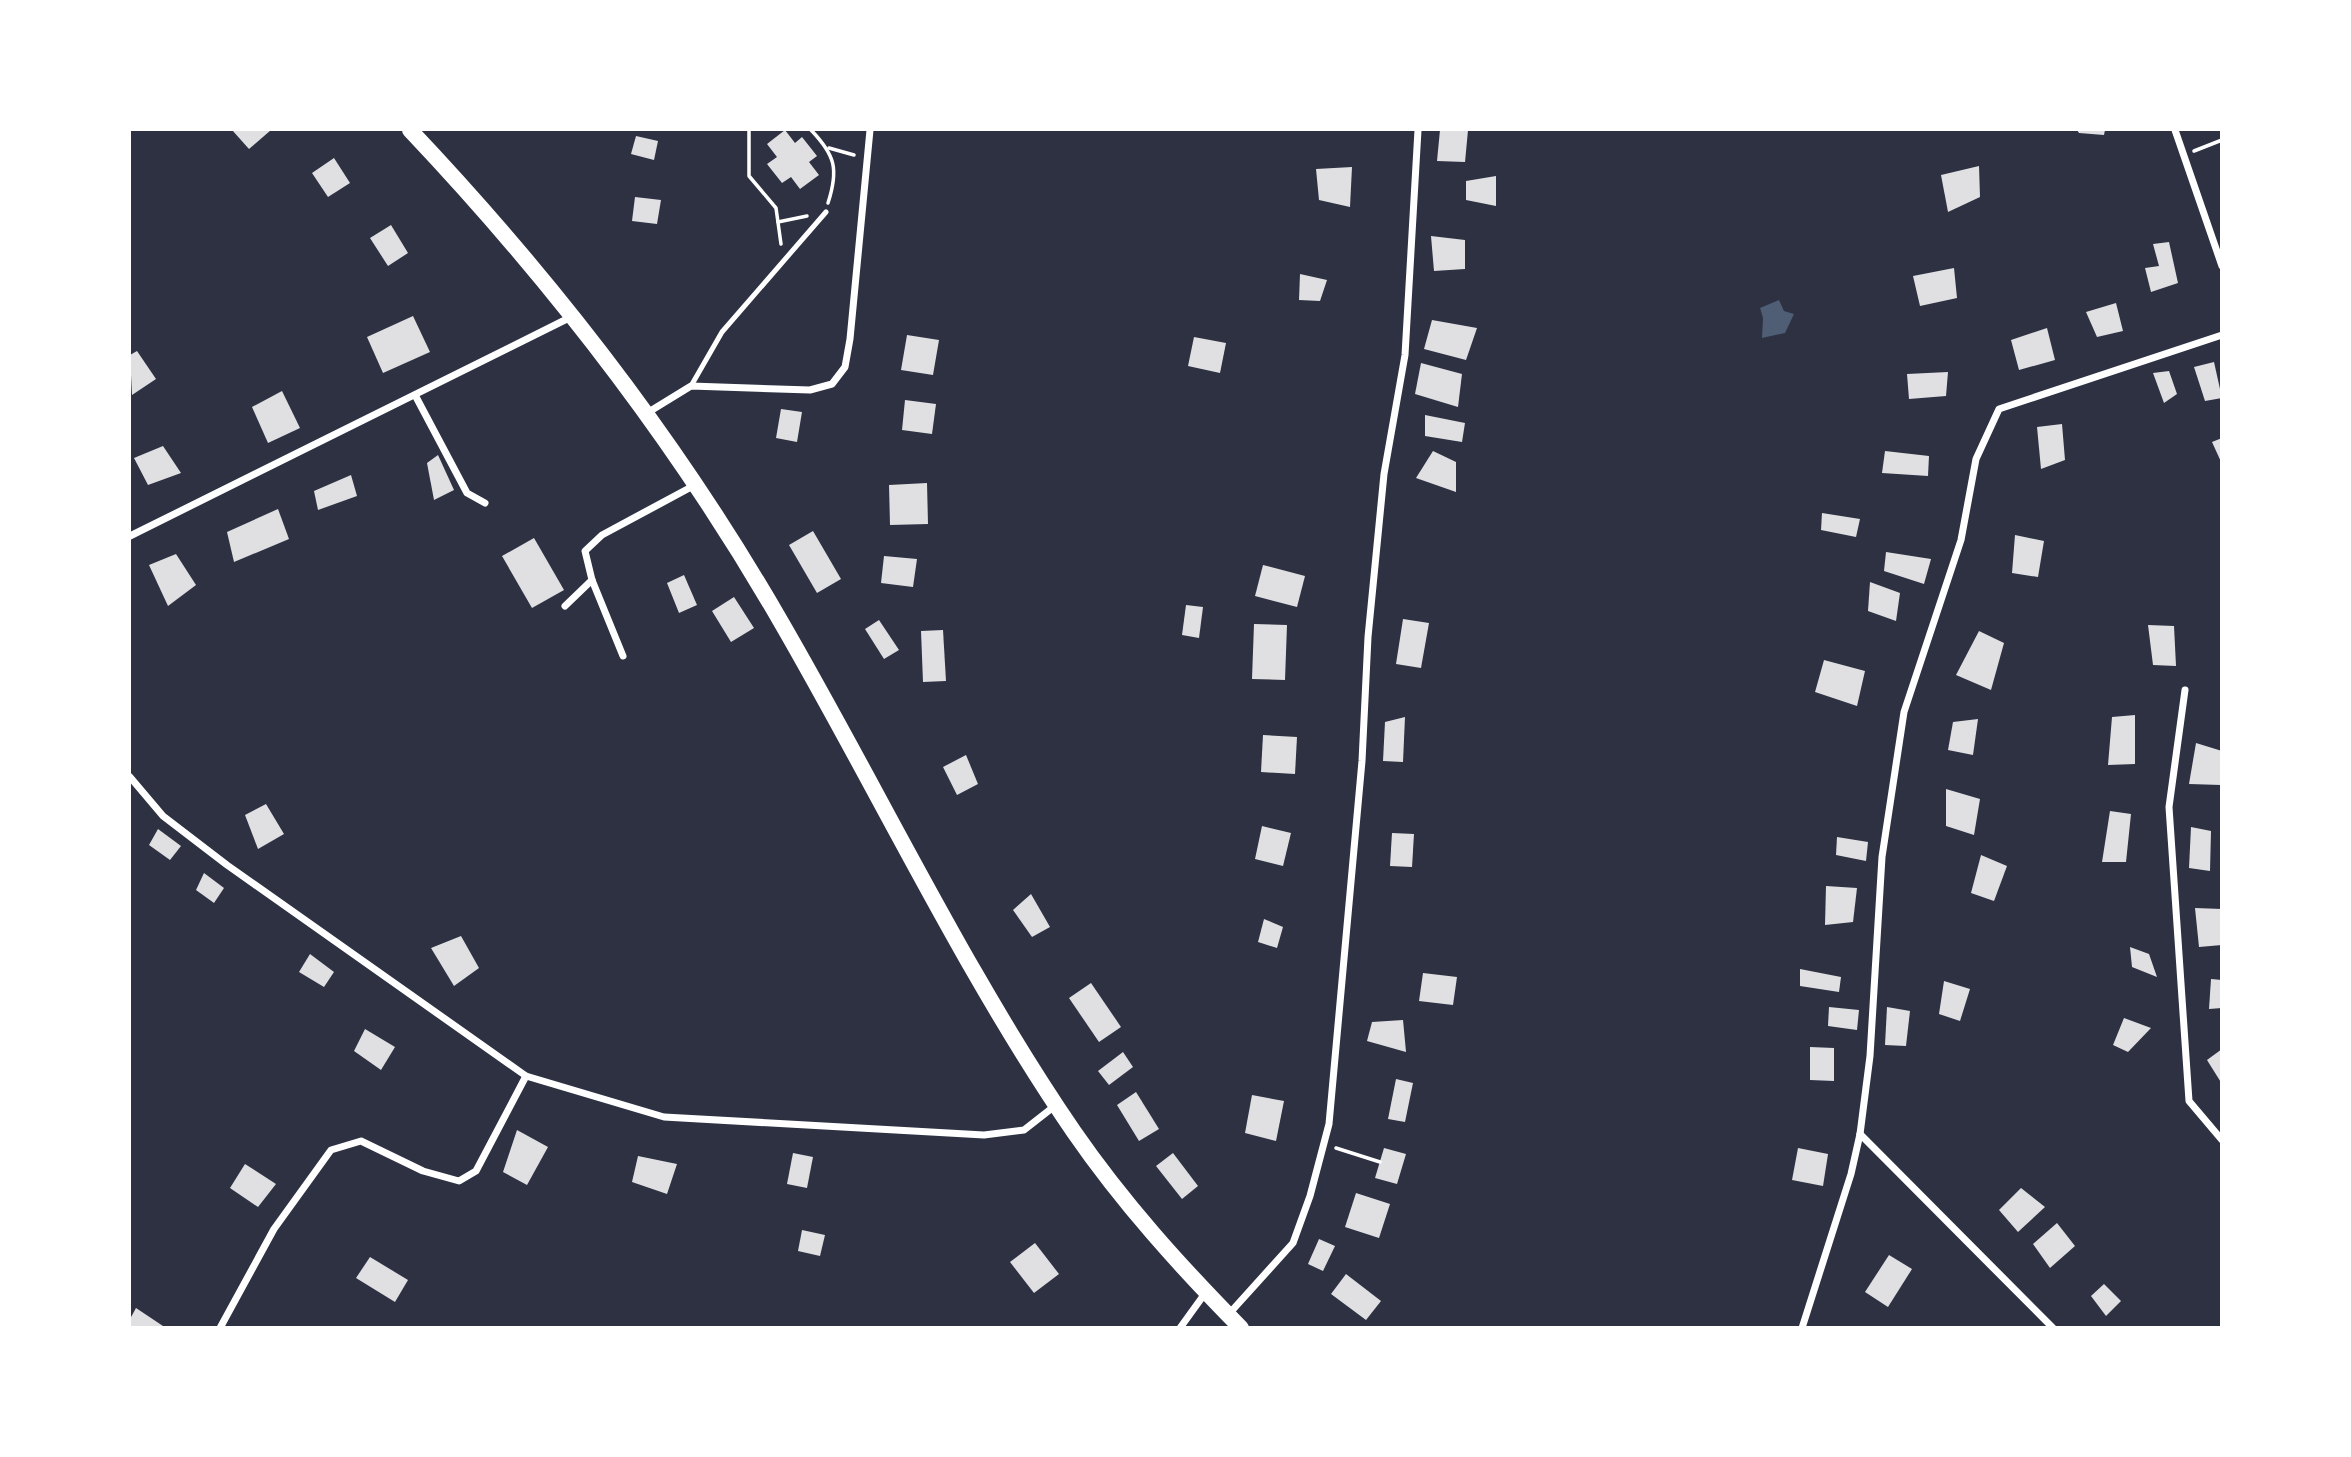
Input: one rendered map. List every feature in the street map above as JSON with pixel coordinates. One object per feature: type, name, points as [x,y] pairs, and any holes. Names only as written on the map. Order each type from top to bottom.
[{"type":"main road","points":[[414,131],[517,247],[696,485],[781,622],[1007,1026],[1057,1105],[1148,1229],[1241,1328]]},
{"type":"street","points":[[645,414],[691,386],[810,390],[832,384],[845,367],[850,339],[870,130]]},
{"type":"street","points":[[1228,1315],[1293,1243],[1310,1196],[1329,1124],[1362,761],[1373,582],[1384,474],[1405,355],[1418,130]]},
{"type":"street","points":[[2175,130],[2221,266]]},
{"type":"street","points":[[130,536],[572,317]]},
{"type":"street","points":[[1802,1328],[1851,1174],[1860,1134],[1870,1056],[1882,857],[1904,712],[1961,540],[1976,459],[1998,409],[2221,335]]},
{"type":"street","points":[[415,395],[467,494],[485,503]]},
{"type":"street","points":[[623,656],[592,580],[585,551],[602,535],[696,485]]},
{"type":"street","points":[[565,606],[592,580]]},
{"type":"street","points":[[2185,690],[2169,807],[2189,1101],[2221,1140]]},
{"type":"street","points":[[130,777],[163,816],[227,865],[526,1076],[664,1117],[984,1135],[1024,1130],[1057,1105]]},
{"type":"street","points":[[220,1328],[274,1229],[331,1150],[361,1141],[423,1171],[458,1181],[476,1171],[526,1076]]},
{"type":"street","points":[[1860,1134],[2053,1328]]},
{"type":"street","points":[[1180,1328],[1206,1292]]},
{"type":"lane","points":[[691,386],[722,332],[826,212]]},
{"type":"path","points":[[749,130],[749,176],[776,208],[778,222],[826,212],[836,179],[829,148]]},
{"type":"path","points":[[811,130],[829,148],[867,159]]},
{"type":"path","points":[[2184,156],[2221,140]]},
{"type":"path","points":[[1324,1144],[1380,1163]]},
{"type":"water","points":[[1779,300],[1784,311],[1794,314],[1785,333],[1762,338],[1763,318],[1760,308]]},
{"type":"building","points":[[232,130],[271,130],[249,149]]},
{"type":"building","points":[[785,130],[795,143],[802,137],[817,156],[809,162],[819,175],[800,189],[791,177],[782,183],[767,164],[777,157],[767,144]]},
{"type":"building","points":[[1440,130],[1468,130],[1465,162],[1437,161]]},
{"type":"building","points":[[2077,130],[2105,130],[2104,135],[2079,133]]},
{"type":"building","points":[[636,136],[658,141],[654,160],[631,154]]},
{"type":"building","points":[[334,158],[350,183],[328,197],[312,173]]},
{"type":"building","points":[[1979,166],[1980,197],[1948,212],[1941,175]]},
{"type":"building","points":[[1352,167],[1350,207],[1319,200],[1316,169]]},
{"type":"building","points":[[1496,176],[1496,206],[1466,200],[1466,181]]},
{"type":"building","points":[[635,197],[661,200],[657,224],[632,221]]},
{"type":"building","points":[[391,225],[408,253],[388,266],[370,238]]},
{"type":"building","points":[[1431,236],[1465,240],[1465,269],[1434,271]]},
{"type":"building","points":[[2169,242],[2178,283],[2151,292],[2145,268],[2159,266],[2153,244]]},
{"type":"building","points":[[1954,268],[1957,298],[1920,306],[1913,276]]},
{"type":"building","points":[[1300,274],[1327,280],[1320,301],[1299,300]]},
{"type":"building","points":[[2116,303],[2123,331],[2097,337],[2086,312]]},
{"type":"building","points":[[413,316],[430,352],[383,373],[367,337]]},
{"type":"building","points":[[1432,320],[1477,328],[1466,360],[1424,349]]},
{"type":"building","points":[[2047,328],[2055,360],[2019,370],[2011,340]]},
{"type":"building","points":[[907,335],[939,340],[933,375],[901,370]]},
{"type":"building","points":[[1194,337],[1226,343],[1220,373],[1188,366]]},
{"type":"building","points":[[137,351],[156,379],[132,395],[130,355]]},
{"type":"building","points":[[2214,362],[2222,398],[2205,401],[2194,367]]},
{"type":"building","points":[[1421,363],[1462,374],[1458,407],[1415,394]]},
{"type":"building","points":[[2169,371],[2177,394],[2164,403],[2153,373]]},
{"type":"building","points":[[1948,372],[1946,396],[1909,399],[1907,374]]},
{"type":"building","points":[[282,391],[300,428],[268,443],[252,407]]},
{"type":"building","points":[[905,400],[936,404],[932,434],[902,430]]},
{"type":"building","points":[[781,409],[802,412],[797,442],[776,438]]},
{"type":"building","points":[[1425,415],[1465,423],[1462,442],[1425,436]]},
{"type":"building","points":[[2062,424],[2065,460],[2041,469],[2037,427]]},
{"type":"building","points":[[2222,438],[2222,464],[2212,442]]},
{"type":"building","points":[[163,446],[181,473],[148,485],[134,458]]},
{"type":"building","points":[[1433,451],[1456,462],[1456,492],[1416,478]]},
{"type":"building","points":[[1885,451],[1929,456],[1928,476],[1882,473]]},
{"type":"building","points":[[438,455],[454,490],[434,500],[427,463]]},
{"type":"building","points":[[351,475],[357,496],[318,510],[314,491]]},
{"type":"building","points":[[927,483],[928,524],[890,525],[889,485]]},
{"type":"building","points":[[278,509],[289,539],[234,562],[227,532]]},
{"type":"building","points":[[1822,513],[1860,519],[1856,537],[1821,530]]},
{"type":"building","points":[[813,531],[841,579],[817,593],[789,545]]},
{"type":"building","points":[[2015,535],[2044,541],[2038,577],[2012,573]]},
{"type":"building","points":[[534,538],[564,590],[532,608],[502,556]]},
{"type":"building","points":[[1886,552],[1931,559],[1924,584],[1884,571]]},
{"type":"building","points":[[176,554],[196,585],[168,606],[149,565]]},
{"type":"building","points":[[884,556],[917,559],[913,587],[881,583]]},
{"type":"building","points":[[1263,565],[1305,576],[1297,607],[1255,596]]},
{"type":"building","points":[[684,575],[697,605],[679,613],[667,583]]},
{"type":"building","points":[[1870,582],[1900,593],[1896,621],[1868,611]]},
{"type":"building","points":[[734,597],[754,628],[731,642],[712,611]]},
{"type":"building","points":[[1186,605],[1203,607],[1199,638],[1182,635]]},
{"type":"building","points":[[1403,619],[1429,623],[1421,668],[1396,664]]},
{"type":"building","points":[[879,620],[899,650],[884,659],[865,629]]},
{"type":"building","points":[[1254,624],[1287,625],[1285,680],[1252,679]]},
{"type":"building","points":[[2148,625],[2174,626],[2176,666],[2153,665]]},
{"type":"building","points":[[943,630],[946,681],[923,682],[921,631]]},
{"type":"building","points":[[1979,631],[2004,643],[1991,690],[1956,675]]},
{"type":"building","points":[[1824,660],[1865,671],[1857,706],[1815,692]]},
{"type":"building","points":[[2135,715],[2135,764],[2108,765],[2112,717]]},
{"type":"building","points":[[1405,717],[1403,762],[1383,761],[1385,722]]},
{"type":"building","points":[[1978,719],[1973,755],[1948,750],[1953,722]]},
{"type":"building","points":[[1263,735],[1297,737],[1295,774],[1261,772]]},
{"type":"building","points":[[2196,743],[2222,751],[2221,785],[2189,784]]},
{"type":"building","points":[[966,755],[978,784],[957,795],[943,767]]},
{"type":"building","points":[[1946,789],[1980,799],[1974,835],[1946,826]]},
{"type":"building","points":[[266,804],[284,834],[258,849],[245,815]]},
{"type":"building","points":[[2110,811],[2131,814],[2126,862],[2102,862]]},
{"type":"building","points":[[1262,826],[1291,833],[1283,866],[1255,859]]},
{"type":"building","points":[[2191,827],[2211,831],[2210,871],[2189,868]]},
{"type":"building","points":[[158,829],[181,846],[170,860],[149,845]]},
{"type":"building","points":[[1392,833],[1414,834],[1412,867],[1390,866]]},
{"type":"building","points":[[1837,837],[1868,842],[1866,861],[1836,855]]},
{"type":"building","points":[[1981,855],[2007,866],[1994,901],[1971,893]]},
{"type":"building","points":[[204,873],[224,888],[214,903],[196,890]]},
{"type":"building","points":[[1826,886],[1857,888],[1853,922],[1825,925]]},
{"type":"building","points":[[1031,894],[1050,927],[1032,937],[1013,910]]},
{"type":"building","points":[[2195,908],[2222,909],[2222,945],[2199,947]]},
{"type":"building","points":[[1264,919],[1283,927],[1277,948],[1258,942]]},
{"type":"building","points":[[461,936],[479,968],[454,986],[431,948]]},
{"type":"building","points":[[2130,947],[2149,954],[2157,977],[2132,967]]},
{"type":"building","points":[[310,954],[334,972],[324,987],[299,972]]},
{"type":"building","points":[[1800,969],[1841,977],[1839,992],[1800,986]]},
{"type":"building","points":[[1423,973],[1457,977],[1453,1005],[1419,1001]]},
{"type":"building","points":[[2211,979],[2222,980],[2222,1008],[2209,1009]]},
{"type":"building","points":[[1944,981],[1970,989],[1960,1021],[1939,1014]]},
{"type":"building","points":[[1091,983],[1121,1027],[1099,1042],[1069,998]]},
{"type":"building","points":[[1829,1007],[1859,1010],[1857,1030],[1828,1026]]},
{"type":"building","points":[[1887,1007],[1910,1011],[1906,1046],[1885,1045]]},
{"type":"building","points":[[2124,1018],[2151,1028],[2128,1052],[2113,1045]]},
{"type":"building","points":[[1403,1020],[1406,1052],[1367,1041],[1372,1022]]},
{"type":"building","points":[[365,1029],[395,1047],[381,1070],[354,1051]]},
{"type":"building","points":[[1810,1047],[1834,1048],[1834,1081],[1810,1080]]},
{"type":"building","points":[[2222,1049],[2222,1084],[2207,1060]]},
{"type":"building","points":[[1123,1052],[1133,1067],[1109,1085],[1098,1071]]},
{"type":"building","points":[[1396,1079],[1413,1083],[1405,1122],[1388,1119]]},
{"type":"building","points":[[1136,1092],[1159,1129],[1139,1141],[1117,1105]]},
{"type":"building","points":[[1252,1095],[1284,1101],[1276,1141],[1245,1133]]},
{"type":"building","points":[[517,1130],[548,1147],[527,1185],[503,1172]]},
{"type":"building","points":[[1384,1148],[1406,1154],[1397,1184],[1375,1178]]},
{"type":"building","points":[[1798,1148],[1828,1154],[1823,1186],[1792,1180]]},
{"type":"building","points":[[793,1153],[813,1157],[807,1188],[787,1184]]},
{"type":"building","points":[[1173,1153],[1198,1186],[1182,1199],[1156,1166]]},
{"type":"building","points":[[638,1156],[677,1164],[667,1194],[632,1182]]},
{"type":"building","points":[[245,1164],[276,1184],[258,1207],[230,1188]]},
{"type":"building","points":[[2021,1188],[2045,1207],[2018,1232],[1999,1210]]},
{"type":"building","points":[[1356,1193],[1390,1204],[1379,1238],[1345,1227]]},
{"type":"building","points":[[2057,1223],[2075,1246],[2050,1268],[2033,1244]]},
{"type":"building","points":[[802,1230],[825,1235],[820,1256],[798,1251]]},
{"type":"building","points":[[1319,1239],[1335,1246],[1323,1271],[1308,1264]]},
{"type":"building","points":[[1035,1243],[1059,1274],[1034,1293],[1010,1262]]},
{"type":"building","points":[[1889,1255],[1912,1269],[1888,1307],[1865,1292]]},
{"type":"building","points":[[370,1257],[408,1280],[395,1302],[356,1278]]},
{"type":"building","points":[[1346,1274],[1381,1301],[1366,1320],[1331,1294]]},
{"type":"building","points":[[2104,1284],[2121,1301],[2106,1316],[2091,1296]]},
{"type":"building","points":[[136,1308],[166,1328],[130,1328],[130,1319]]}]
